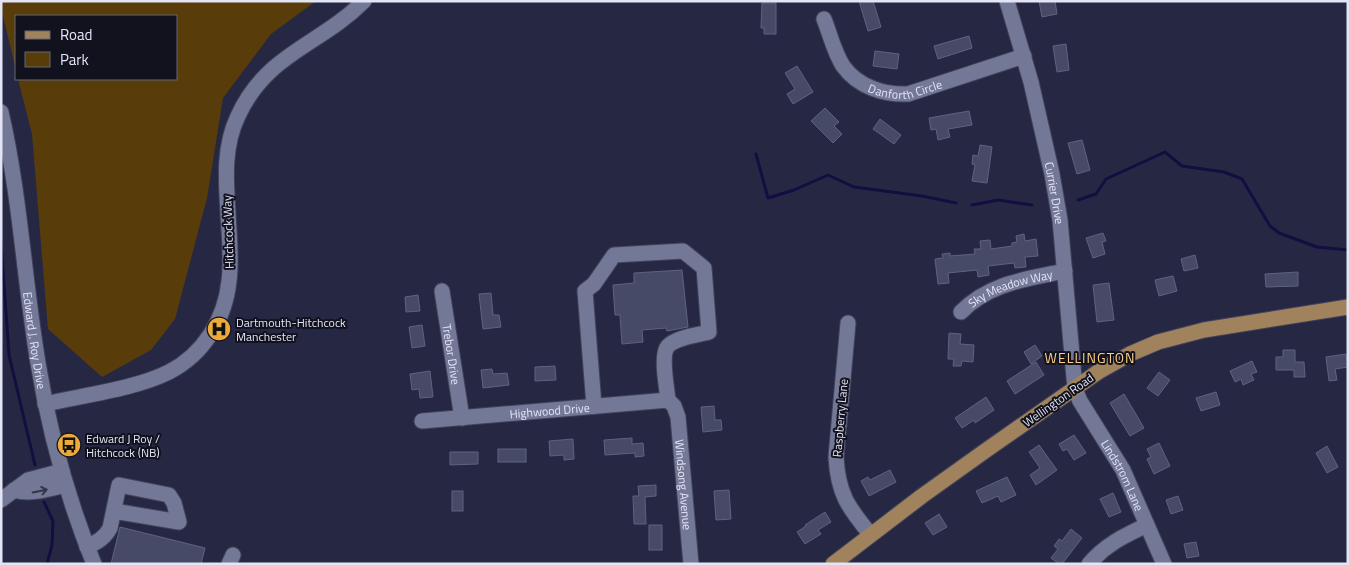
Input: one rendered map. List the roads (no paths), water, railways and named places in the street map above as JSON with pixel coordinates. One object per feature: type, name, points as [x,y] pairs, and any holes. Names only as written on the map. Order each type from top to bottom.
[{"type":"main road","name":"Wellington Road","points":[[833,564],[870,534],[985,451],[1098,372],[1130,354],[1171,338],[1223,327],[1348,307]]},
{"type":"street","name":"Hitchcock Way","points":[[45,404],[149,380],[170,372],[189,359],[205,343],[217,324],[225,303],[230,280],[226,164],[229,141],[236,119],[246,98],[260,80],[277,64],[347,16],[364,1]]},
{"type":"street","name":"Currier Drive","points":[[1007,1],[1037,105],[1052,174],[1060,220],[1075,389]]},
{"type":"street","name":"Danforth Circle","points":[[824,19],[838,56],[843,66],[851,75],[870,88],[894,95],[908,94],[1024,56]]},
{"type":"street","name":"Edward J. Roy Drive","points":[[2,116],[16,190],[30,310],[45,404],[64,478],[94,564]]},
{"type":"street","name":"Windsong Avenue","points":[[594,406],[585,291],[594,284],[614,255],[683,251],[704,268],[709,332],[669,345],[664,354],[671,403],[678,417],[691,564]]},
{"type":"street","name":"Sky Meadow Way","points":[[961,312],[972,301],[987,291],[1004,285],[1065,271]]},
{"type":"street","name":"Trebor Drive","points":[[442,291],[462,418]]},
{"type":"street","name":"Raspberry Lane","points":[[848,323],[836,457],[837,473],[845,502],[870,534]]},
{"type":"street","name":"Lindstrom Lane","points":[[1075,389],[1080,402],[1124,470],[1164,564]]},
{"type":"street","name":"Highwood Drive","points":[[422,421],[594,406],[671,403]]},
{"type":"street","points":[[1,500],[14,490],[32,492],[64,478]]},
{"type":"street","points":[[87,547],[107,534],[114,511]]},
{"type":"street","points":[[1089,564],[1102,549],[1115,540],[1147,526]]},
{"type":"waterway","points":[[1078,200],[1096,194],[1106,179],[1165,152],[1182,166],[1224,172],[1242,179],[1270,226],[1279,233],[1317,247],[1348,250]]},
{"type":"waterway","points":[[756,154],[768,198],[794,190],[828,175],[854,187],[922,196],[956,203]]},
{"type":"waterway","points":[[972,205],[998,200],[1032,205]]},
{"type":"waterway","points":[[1,242],[9,355],[35,465]]},
{"type":"waterway","points":[[44,502],[53,521],[52,545],[47,564]]},
{"type":"place","name":"Dartmouth-Hitchcock Manchester","points":[[219,329]]},
{"type":"place","name":"Edward J Roy / Hitchcock (NB)","points":[[69,445]]},
{"type":"district","name":"WELLINGTON","points":[[1090,357]]}]
